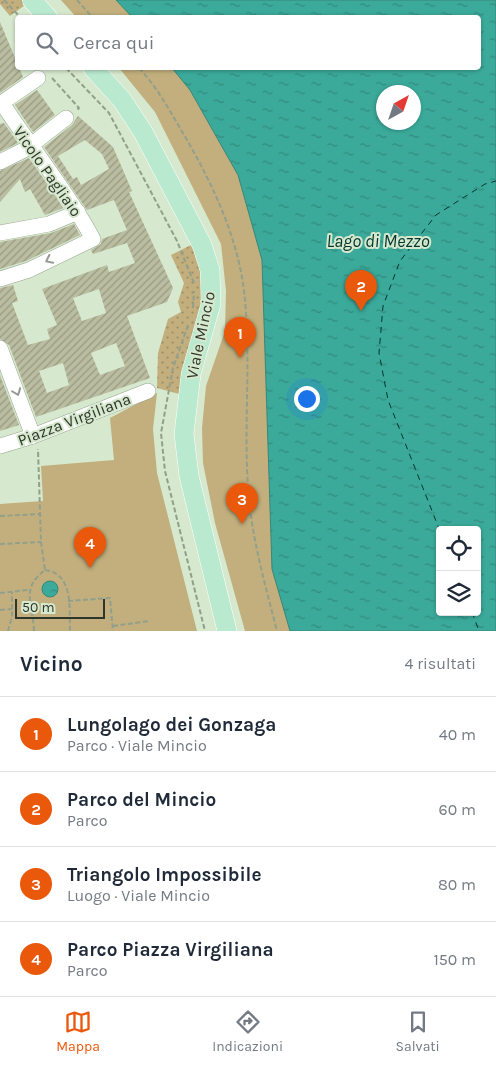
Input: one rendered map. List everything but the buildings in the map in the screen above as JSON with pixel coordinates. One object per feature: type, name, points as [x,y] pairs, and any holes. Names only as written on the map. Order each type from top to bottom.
[{"type":"main road","points":[[32,0],[45,15]]},
{"type":"main road","name":"Viale Mincio","points":[[95,70],[122,100],[143,132],[202,245],[210,270],[211,304],[192,374],[184,434],[189,476],[227,631]]},
{"type":"street","points":[[1,104],[38,78]]},
{"type":"street","name":"Vicolo Pagliaio","points":[[0,280],[29,270],[93,240],[78,212],[1,104]]},
{"type":"street","points":[[0,162],[31,145],[66,118]]},
{"type":"street","points":[[0,234],[49,224],[78,212]]},
{"type":"street","points":[[0,348],[33,436]]},
{"type":"street","name":"Piazza Virgiliana","points":[[0,446],[33,436],[148,391]]},
{"type":"path","points":[[4,0],[17,15]]},
{"type":"path","points":[[77,0],[90,15]]},
{"type":"path","points":[[68,70],[109,113],[177,241],[194,283],[192,311]]},
{"type":"path","points":[[38,78],[45,82],[53,78],[79,108],[66,118]]},
{"type":"path","points":[[190,320],[173,368],[161,433],[165,471],[205,631]]},
{"type":"path","points":[[33,436],[38,442],[41,542],[45,570]]},
{"type":"path","points":[[0,516],[40,514]]},
{"type":"path","points":[[254,530],[277,631]]},
{"type":"path","points":[[0,544],[41,542]]},
{"type":"path","points":[[34,631],[28,590],[35,578],[45,570],[55,571],[62,576],[68,601],[68,631]]},
{"type":"path","points":[[0,593],[28,590]]},
{"type":"path","points":[[8,631],[12,609],[12,592]]},
{"type":"path","points":[[68,601],[110,598],[113,631]]},
{"type":"path","points":[[0,610],[12,609]]},
{"type":"path","points":[[113,626],[149,621]]},
{"type":"shaded area","points":[[0,0],[27,0],[29,2],[10,16],[0,4]]},
{"type":"shaded area","name":"Lago di Mezzo","points":[[61,0],[496,0],[496,631],[245,631],[215,523],[203,463],[202,428],[206,386],[225,331],[226,291],[221,244],[155,112],[121,70],[481,70],[481,15],[74,15]]},
{"type":"shaded area","points":[[195,243],[207,283],[183,395],[157,388],[158,353],[168,319],[181,312],[178,302],[184,283],[171,255]]},
{"type":"shaded area","points":[[157,393],[153,429],[157,473],[197,631],[0,631],[0,504],[43,501],[41,466],[114,460],[110,418]]},
{"type":"water","name":"Lago di Mezzo","points":[[116,0],[496,0],[496,631],[290,631],[272,569],[262,260],[238,175],[190,90],[174,70],[481,70],[481,15],[130,15]]},
{"type":"water","points":[[50,581],[56,583],[58,589],[56,595],[50,597],[44,595],[42,589],[44,583]]},
{"type":"ferry route","points":[[438,526],[388,400],[379,353],[383,306],[400,261],[436,215],[485,184],[496,181]]},
{"type":"ferry route","points":[[473,616],[479,631]]},
{"type":"place","name":"Parco del Mincio","points":[[361,311]]},
{"type":"place","name":"Lungolago dei Gonzaga","points":[[240,358]]},
{"type":"place","name":"Triangolo Impossibile","points":[[242,524]]},
{"type":"place","name":"Parco Piazza Virgiliana","points":[[90,568]]}]
